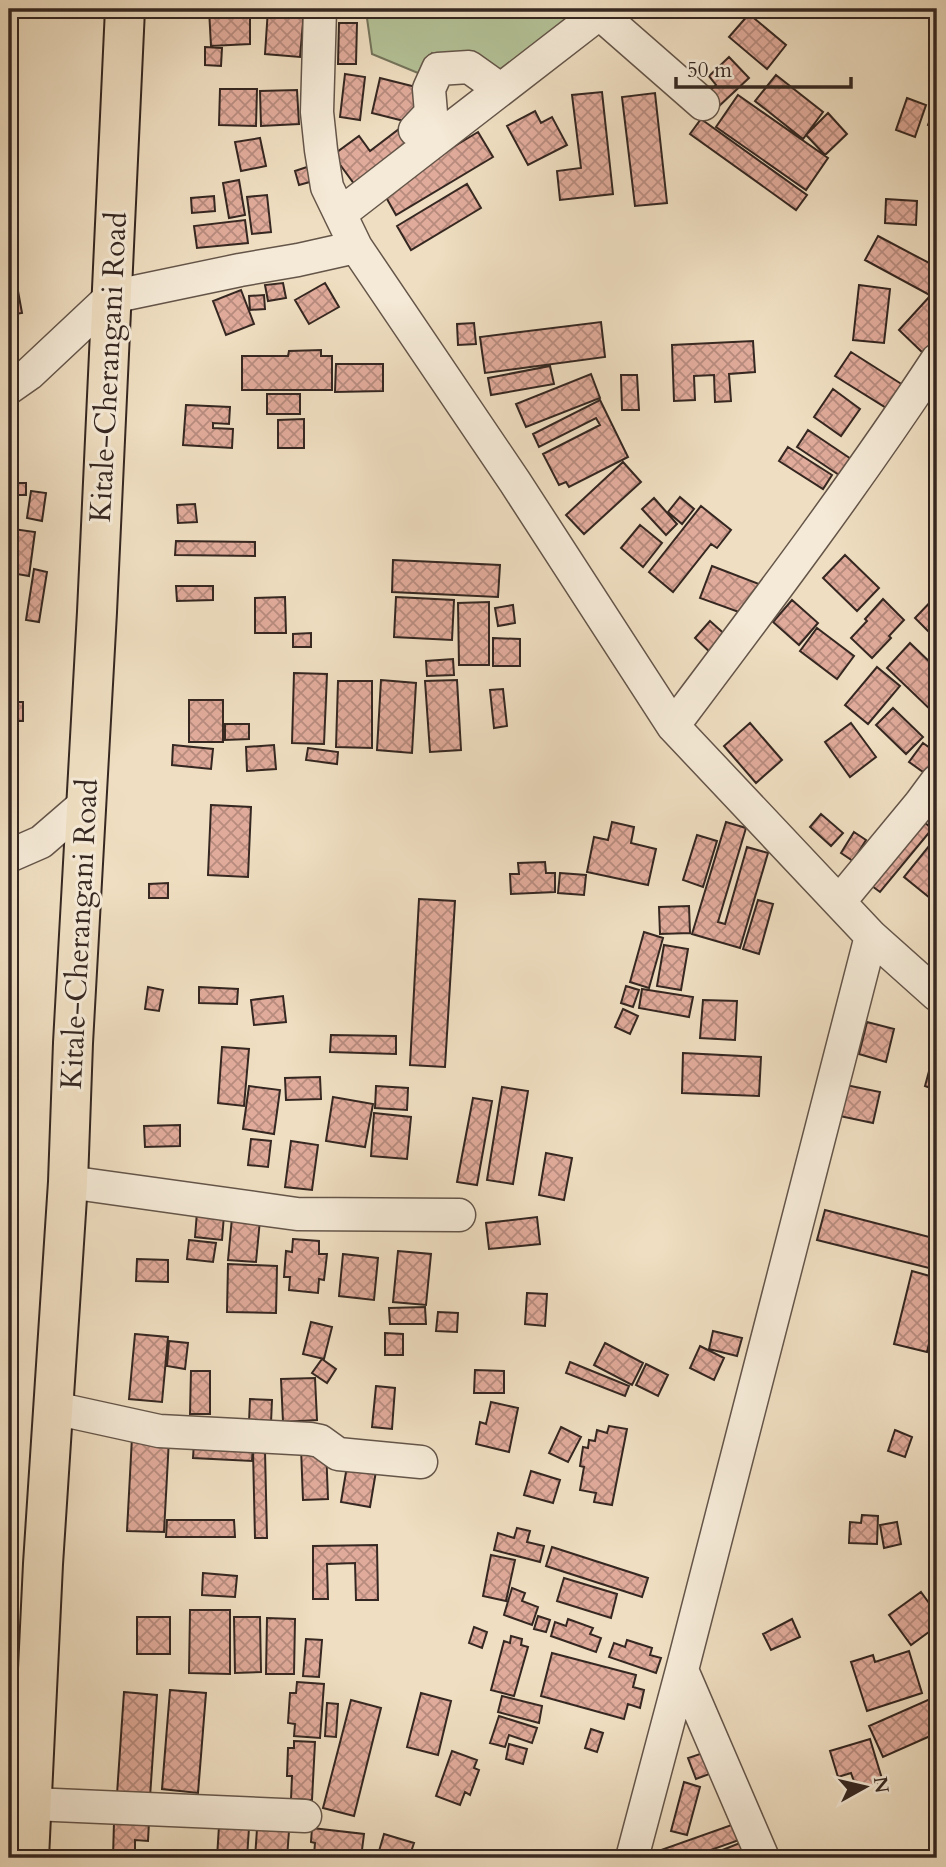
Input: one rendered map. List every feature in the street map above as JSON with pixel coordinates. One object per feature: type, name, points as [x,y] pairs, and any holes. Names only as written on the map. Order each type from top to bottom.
[{"type":"main road","name":"Kitale-Cherangani Road","points":[[29,1858],[43,1564],[68,1182],[125,9]]},
{"type":"street","points":[[320,9],[317,112],[319,137],[327,187],[356,247],[522,494],[673,726],[871,936],[937,995]]},
{"type":"street","points":[[340,214],[602,11],[703,104]]},
{"type":"street","points":[[415,130],[431,113],[429,89],[438,69],[469,67],[500,89]]},
{"type":"street","points":[[9,388],[30,374],[111,297],[356,247]]},
{"type":"street","points":[[673,726],[809,546],[937,360]]},
{"type":"street","points":[[839,902],[937,780]]},
{"type":"street","points":[[9,856],[41,842],[85,804]]},
{"type":"street","points":[[632,1858],[871,936]]},
{"type":"street","points":[[68,1182],[297,1214],[459,1215]]},
{"type":"street","points":[[54,1408],[159,1431],[310,1439],[320,1441],[338,1454],[421,1462]]},
{"type":"street","points":[[682,1670],[763,1858]]},
{"type":"street","points":[[32,1804],[305,1816]]},
{"type":"green space","points":[[336,9],[584,9],[502,75],[432,53],[418,73],[372,54],[366,11]]},
{"type":"building","points":[[209,9],[250,9],[250,44],[211,46]]},
{"type":"building","points":[[268,9],[304,11],[300,57],[265,54]]},
{"type":"building","points":[[749,14],[786,45],[767,69],[729,37]]},
{"type":"building","points":[[339,23],[357,23],[356,64],[338,64]]},
{"type":"building","points":[[205,47],[222,48],[221,66],[205,65]]},
{"type":"building","points":[[729,57],[749,78],[718,107],[706,94],[716,85],[709,76]]},
{"type":"building","points":[[345,74],[365,77],[360,120],[340,117]]},
{"type":"building","points":[[776,75],[823,112],[803,139],[755,101]]},
{"type":"building","points":[[380,78],[420,88],[412,123],[372,113]]},
{"type":"building","points":[[220,89],[257,89],[256,126],[219,125]]},
{"type":"building","points":[[297,90],[299,124],[261,126],[260,91]]},
{"type":"building","points":[[602,92],[613,194],[560,200],[557,171],[581,168],[572,95]]},
{"type":"building","points":[[655,93],[667,203],[635,206],[622,97]]},
{"type":"building","points":[[738,95],[828,158],[806,190],[716,127]]},
{"type":"building","points":[[907,98],[926,105],[915,137],[896,130]]},
{"type":"building","points":[[937,105],[937,129],[928,125]]},
{"type":"building","points":[[535,111],[541,123],[552,117],[567,145],[528,165],[507,126]]},
{"type":"building","points":[[828,113],[847,134],[825,155],[806,135]]},
{"type":"building","points":[[701,119],[807,195],[796,210],[690,134]]},
{"type":"building","points":[[399,129],[410,143],[355,185],[333,155],[359,136],[370,151]]},
{"type":"building","points":[[478,132],[493,157],[396,215],[382,190]]},
{"type":"building","points":[[260,138],[266,166],[241,171],[235,142]]},
{"type":"building","points":[[313,165],[317,180],[299,185],[295,171]]},
{"type":"building","points":[[239,180],[245,215],[229,218],[223,183]]},
{"type":"building","points":[[467,184],[481,208],[411,250],[397,226]]},
{"type":"building","points":[[267,195],[271,232],[252,234],[247,197]]},
{"type":"building","points":[[214,196],[215,211],[192,213],[191,198]]},
{"type":"building","points":[[886,199],[917,201],[916,225],[885,223]]},
{"type":"building","points":[[245,220],[248,243],[197,248],[194,226]]},
{"type":"building","points":[[878,236],[929,263],[935,251],[937,252],[937,299],[865,260]]},
{"type":"building","points":[[9,247],[22,313],[9,315]]},
{"type":"building","points":[[283,283],[286,298],[268,301],[265,285]]},
{"type":"building","points":[[325,283],[339,307],[309,324],[295,300]]},
{"type":"building","points":[[859,285],[890,289],[884,343],[853,340]]},
{"type":"building","points":[[241,290],[254,324],[226,335],[213,301]]},
{"type":"building","points":[[264,295],[265,309],[250,310],[249,296]]},
{"type":"building","points":[[930,296],[937,303],[937,337],[923,353],[899,330]]},
{"type":"building","points":[[601,322],[605,357],[485,373],[480,337]]},
{"type":"building","points":[[474,323],[476,344],[458,345],[457,324]]},
{"type":"building","points":[[753,341],[755,372],[729,374],[731,401],[715,402],[714,375],[694,376],[695,400],[674,401],[672,345]]},
{"type":"building","points":[[321,350],[321,356],[332,356],[332,390],[242,390],[242,356],[288,356],[289,351]]},
{"type":"building","points":[[851,352],[903,385],[888,409],[835,376]]},
{"type":"building","points":[[336,364],[383,364],[383,391],[335,392]]},
{"type":"building","points":[[550,366],[554,384],[491,395],[488,378]]},
{"type":"building","points":[[591,374],[600,398],[526,427],[516,404]]},
{"type":"building","points":[[621,375],[637,375],[639,410],[622,410]]},
{"type":"building","points":[[833,389],[860,409],[841,436],[814,417]]},
{"type":"building","points":[[267,394],[300,394],[300,414],[267,414]]},
{"type":"building","points":[[600,400],[628,457],[569,487],[566,482],[559,485],[543,454],[600,425],[596,418],[539,447],[533,434]]},
{"type":"building","points":[[186,405],[230,407],[229,424],[213,423],[213,428],[233,429],[232,448],[183,445]]},
{"type":"building","points":[[304,419],[304,448],[278,448],[278,420]]},
{"type":"building","points":[[808,430],[857,463],[845,479],[797,447]]},
{"type":"building","points":[[788,447],[832,475],[823,489],[779,461]]},
{"type":"building","points":[[623,462],[641,482],[584,534],[566,515]]},
{"type":"building","points":[[11,483],[26,483],[26,495],[11,495]]},
{"type":"building","points":[[31,491],[46,493],[42,521],[27,518]]},
{"type":"building","points":[[680,497],[694,509],[682,524],[668,512]]},
{"type":"building","points":[[654,498],[677,524],[666,535],[642,509]]},
{"type":"building","points":[[195,504],[197,522],[178,523],[177,505]]},
{"type":"building","points":[[701,506],[731,530],[717,548],[711,544],[673,592],[649,572]]},
{"type":"building","points":[[640,525],[662,543],[643,567],[621,548]]},
{"type":"building","points":[[13,529],[35,532],[29,576],[17,574],[18,567],[9,565]]},
{"type":"building","points":[[176,541],[255,542],[255,556],[175,555]]},
{"type":"building","points":[[845,555],[879,588],[857,611],[823,578]]},
{"type":"building","points":[[393,560],[500,565],[498,597],[392,592]]},
{"type":"building","points":[[712,566],[759,584],[747,615],[700,598]]},
{"type":"building","points":[[34,569],[47,572],[39,622],[26,620]]},
{"type":"building","points":[[176,586],[213,586],[213,600],[177,601]]},
{"type":"building","points":[[937,595],[937,640],[915,618]]},
{"type":"building","points":[[285,597],[286,633],[255,633],[255,598]]},
{"type":"building","points":[[396,597],[454,600],[452,640],[394,637]]},
{"type":"building","points":[[883,599],[904,620],[872,658],[851,638]]},
{"type":"building","points":[[792,600],[818,623],[799,645],[773,622]]},
{"type":"building","points":[[489,602],[489,665],[459,665],[458,603]]},
{"type":"building","points":[[513,605],[515,623],[498,626],[495,608]]},
{"type":"building","points":[[710,621],[729,638],[713,655],[695,638]]},
{"type":"building","points":[[817,628],[854,656],[837,679],[800,651]]},
{"type":"building","points":[[311,633],[311,647],[293,647],[293,634]]},
{"type":"building","points":[[493,638],[520,639],[520,666],[493,666]]},
{"type":"building","points":[[910,643],[937,669],[937,716],[887,668]]},
{"type":"building","points":[[453,659],[454,675],[427,676],[426,661]]},
{"type":"building","points":[[877,667],[900,686],[868,724],[845,705]]},
{"type":"building","points":[[294,673],[327,674],[324,744],[292,743]]},
{"type":"building","points":[[381,680],[416,683],[412,753],[377,750]]},
{"type":"building","points":[[457,680],[461,750],[430,752],[425,681]]},
{"type":"building","points":[[338,681],[372,681],[372,748],[336,747]]},
{"type":"building","points":[[503,689],[507,726],[494,728],[490,690]]},
{"type":"building","points":[[189,700],[223,700],[223,742],[189,742]]},
{"type":"building","points":[[9,702],[23,702],[23,721],[9,721]]},
{"type":"building","points":[[893,708],[923,737],[906,754],[876,725]]},
{"type":"building","points":[[750,723],[782,760],[756,783],[724,746]]},
{"type":"building","points":[[851,723],[876,757],[850,777],[825,742]]},
{"type":"building","points":[[225,724],[249,724],[249,739],[225,740]]},
{"type":"building","points":[[923,743],[937,753],[937,758],[926,774],[909,762]]},
{"type":"building","points":[[173,745],[213,749],[211,769],[172,765]]},
{"type":"building","points":[[274,745],[276,769],[247,771],[246,747]]},
{"type":"building","points":[[308,748],[338,752],[337,764],[306,760]]},
{"type":"building","points":[[211,805],[251,807],[248,877],[208,875]]},
{"type":"building","points":[[821,814],[843,833],[831,846],[810,827]]},
{"type":"building","points":[[921,819],[932,829],[880,892],[868,883]]},
{"type":"building","points":[[612,822],[634,827],[631,843],[656,849],[648,885],[587,872],[594,837],[608,840]]},
{"type":"building","points":[[726,822],[746,828],[718,922],[725,924],[747,847],[768,853],[740,948],[692,934]]},
{"type":"building","points":[[854,832],[866,840],[853,861],[841,853]]},
{"type":"building","points":[[697,835],[717,841],[703,887],[683,880]]},
{"type":"building","points":[[937,836],[937,888],[930,898],[904,877]]},
{"type":"building","points":[[545,862],[546,873],[555,873],[555,892],[511,894],[510,874],[519,874],[518,863]]},
{"type":"building","points":[[560,873],[586,875],[584,895],[558,893]]},
{"type":"building","points":[[168,883],[168,898],[149,898],[149,884]]},
{"type":"building","points":[[419,899],[455,901],[445,1067],[410,1065]]},
{"type":"building","points":[[758,900],[773,904],[759,954],[743,949]]},
{"type":"building","points":[[689,906],[690,933],[660,934],[659,907]]},
{"type":"building","points":[[644,932],[663,938],[649,988],[630,982]]},
{"type":"building","points":[[664,945],[688,949],[681,990],[657,986]]},
{"type":"building","points":[[626,986],[639,990],[633,1007],[621,1003]]},
{"type":"building","points":[[148,987],[163,990],[159,1011],[145,1009]]},
{"type":"building","points":[[199,987],[238,989],[237,1004],[199,1003]]},
{"type":"building","points":[[642,989],[693,997],[689,1017],[639,1008]]},
{"type":"building","points":[[283,996],[286,1022],[254,1025],[251,1000]]},
{"type":"building","points":[[703,1000],[737,1001],[735,1040],[700,1038]]},
{"type":"building","points":[[623,1009],[638,1016],[630,1034],[615,1027]]},
{"type":"building","points":[[867,1022],[894,1029],[886,1062],[859,1054]]},
{"type":"building","points":[[331,1035],[396,1036],[396,1054],[330,1052]]},
{"type":"building","points":[[222,1047],[249,1049],[244,1106],[218,1103]]},
{"type":"building","points":[[935,1049],[937,1050],[937,1090],[925,1086]]},
{"type":"building","points":[[683,1053],[761,1057],[759,1096],[682,1093]]},
{"type":"building","points":[[320,1077],[321,1099],[286,1100],[285,1078]]},
{"type":"building","points":[[841,1084],[880,1092],[873,1123],[835,1115]]},
{"type":"building","points":[[249,1086],[280,1090],[274,1134],[243,1129]]},
{"type":"building","points":[[376,1086],[408,1088],[407,1110],[375,1108]]},
{"type":"building","points":[[502,1087],[528,1091],[513,1184],[487,1180]]},
{"type":"building","points":[[333,1097],[373,1104],[365,1147],[326,1141]]},
{"type":"building","points":[[473,1098],[492,1101],[477,1185],[457,1182]]},
{"type":"building","points":[[374,1113],[411,1117],[407,1159],[371,1156]]},
{"type":"building","points":[[180,1125],[180,1146],[145,1147],[144,1126]]},
{"type":"building","points":[[251,1139],[271,1141],[268,1167],[248,1165]]},
{"type":"building","points":[[291,1141],[318,1145],[312,1190],[285,1187]]},
{"type":"building","points":[[546,1153],[572,1158],[564,1200],[539,1195]]},
{"type":"building","points":[[233,1207],[261,1209],[256,1262],[228,1260]]},
{"type":"building","points":[[825,1210],[937,1239],[937,1270],[817,1240]]},
{"type":"building","points":[[197,1212],[224,1215],[222,1240],[195,1237]]},
{"type":"building","points":[[537,1217],[540,1244],[489,1249],[486,1223]]},
{"type":"building","points":[[293,1239],[319,1241],[319,1254],[327,1254],[324,1280],[319,1279],[318,1293],[289,1290],[290,1277],[284,1277],[286,1251],[292,1252]]},
{"type":"building","points":[[189,1240],[216,1243],[213,1262],[187,1259]]},
{"type":"building","points":[[398,1251],[431,1254],[426,1305],[393,1302]]},
{"type":"building","points":[[343,1254],[378,1258],[374,1300],[339,1296]]},
{"type":"building","points":[[137,1259],[168,1260],[168,1282],[136,1281]]},
{"type":"building","points":[[228,1264],[277,1266],[276,1313],[227,1312]]},
{"type":"building","points":[[912,1271],[937,1278],[937,1310],[927,1352],[894,1344]]},
{"type":"building","points":[[527,1293],[547,1294],[545,1326],[525,1324]]},
{"type":"building","points":[[425,1307],[426,1324],[390,1324],[389,1308]]},
{"type":"building","points":[[438,1312],[458,1313],[457,1332],[436,1331]]},
{"type":"building","points":[[311,1322],[332,1327],[324,1359],[303,1354]]},
{"type":"building","points":[[713,1331],[742,1338],[737,1356],[709,1349]]},
{"type":"building","points":[[385,1333],[403,1334],[403,1355],[385,1355]]},
{"type":"building","points":[[135,1334],[168,1337],[162,1402],[129,1399]]},
{"type":"building","points":[[169,1341],[188,1343],[185,1369],[167,1366]]},
{"type":"building","points":[[605,1343],[643,1363],[632,1385],[594,1365]]},
{"type":"building","points":[[700,1346],[724,1358],[714,1380],[690,1368]]},
{"type":"building","points":[[322,1359],[336,1369],[327,1383],[312,1373]]},
{"type":"building","points":[[570,1362],[629,1386],[625,1396],[566,1373]]},
{"type":"building","points":[[646,1364],[668,1375],[658,1396],[636,1385]]},
{"type":"building","points":[[475,1370],[504,1371],[504,1393],[474,1393]]},
{"type":"building","points":[[191,1371],[210,1371],[210,1414],[190,1414]]},
{"type":"building","points":[[315,1378],[317,1420],[283,1422],[281,1379]]},
{"type":"building","points":[[376,1386],[395,1388],[392,1429],[372,1427]]},
{"type":"building","points":[[250,1399],[272,1400],[271,1423],[249,1422]]},
{"type":"building","points":[[491,1402],[518,1408],[509,1452],[476,1444],[480,1422],[486,1424]]},
{"type":"building","points":[[609,1426],[627,1429],[612,1505],[594,1502],[596,1493],[580,1490],[584,1467],[580,1466],[583,1447],[588,1448],[589,1440],[595,1441],[597,1430],[607,1433]]},
{"type":"building","points":[[561,1427],[581,1437],[568,1462],[549,1453]]},
{"type":"building","points":[[895,1430],[912,1437],[905,1457],[888,1451]]},
{"type":"building","points":[[132,1437],[169,1439],[164,1532],[127,1531]]},
{"type":"building","points":[[194,1442],[253,1445],[252,1461],[193,1458]]},
{"type":"building","points":[[326,1447],[328,1499],[303,1500],[301,1448]]},
{"type":"building","points":[[253,1451],[265,1451],[267,1538],[255,1538]]},
{"type":"building","points":[[348,1460],[377,1465],[370,1507],[341,1502]]},
{"type":"building","points":[[531,1471],[560,1480],[553,1503],[524,1495]]},
{"type":"building","points":[[862,1515],[878,1516],[877,1544],[849,1543],[850,1522],[861,1523]]},
{"type":"building","points":[[167,1520],[234,1520],[235,1537],[166,1537]]},
{"type":"building","points":[[897,1522],[901,1544],[884,1548],[880,1525]]},
{"type":"building","points":[[517,1528],[530,1531],[527,1542],[544,1546],[540,1562],[494,1550],[498,1533],[514,1538]]},
{"type":"building","points":[[377,1545],[378,1600],[356,1600],[355,1563],[327,1564],[328,1599],[313,1599],[313,1546]]},
{"type":"building","points":[[552,1547],[648,1578],[642,1597],[546,1566]]},
{"type":"building","points":[[937,1550],[937,1577],[933,1577],[930,1551]]},
{"type":"building","points":[[491,1555],[515,1560],[506,1601],[483,1596]]},
{"type":"building","points":[[203,1573],[237,1576],[235,1597],[202,1595]]},
{"type":"building","points":[[564,1578],[617,1594],[611,1618],[557,1601]]},
{"type":"building","points":[[512,1588],[525,1593],[522,1601],[538,1607],[532,1625],[504,1615]]},
{"type":"building","points":[[921,1592],[937,1614],[937,1626],[911,1645],[889,1615]]},
{"type":"building","points":[[190,1610],[230,1610],[230,1674],[189,1673]]},
{"type":"building","points":[[538,1616],[550,1620],[546,1632],[534,1629]]},
{"type":"building","points":[[137,1617],[170,1617],[170,1654],[137,1654]]},
{"type":"building","points":[[234,1617],[260,1617],[261,1672],[235,1673]]},
{"type":"building","points":[[267,1618],[295,1619],[294,1674],[266,1674]]},
{"type":"building","points":[[568,1619],[593,1628],[590,1634],[601,1638],[596,1652],[551,1636],[555,1622],[566,1626]]},
{"type":"building","points":[[792,1619],[800,1637],[771,1650],[763,1634]]},
{"type":"building","points":[[474,1627],[487,1632],[482,1648],[469,1643]]},
{"type":"building","points":[[511,1636],[522,1639],[521,1645],[528,1647],[514,1696],[491,1690],[504,1641],[510,1643]]},
{"type":"building","points":[[306,1639],[322,1640],[319,1677],[303,1676]]},
{"type":"building","points":[[627,1640],[652,1648],[650,1655],[661,1658],[656,1673],[609,1657],[614,1643],[625,1647]]},
{"type":"building","points":[[909,1651],[922,1693],[867,1711],[851,1662],[873,1655],[875,1662]]},
{"type":"building","points":[[552,1653],[636,1675],[633,1687],[644,1690],[640,1708],[628,1704],[624,1719],[541,1696]]},
{"type":"building","points":[[297,1682],[324,1684],[320,1738],[294,1736],[295,1724],[288,1723],[290,1693],[296,1693]]},
{"type":"building","points":[[170,1690],[206,1693],[198,1793],[162,1789]]},
{"type":"building","points":[[124,1692],[157,1695],[150,1797],[117,1794]]},
{"type":"building","points":[[421,1693],[451,1701],[438,1755],[407,1747]]},
{"type":"building","points":[[502,1696],[542,1706],[539,1723],[498,1712]]},
{"type":"building","points":[[937,1696],[937,1733],[883,1757],[869,1726]]},
{"type":"building","points":[[351,1700],[381,1708],[354,1816],[323,1808]]},
{"type":"building","points":[[327,1703],[338,1704],[336,1737],[325,1736]]},
{"type":"building","points":[[499,1716],[537,1728],[532,1743],[509,1735],[505,1747],[490,1743]]},
{"type":"building","points":[[591,1729],[603,1733],[597,1752],[585,1748]]},
{"type":"building","points":[[870,1739],[883,1782],[857,1790],[851,1773],[838,1777],[830,1751]]},
{"type":"building","points":[[294,1741],[315,1742],[312,1800],[291,1799],[292,1776],[287,1776],[288,1748],[294,1748]]},
{"type":"building","points":[[509,1744],[527,1749],[523,1764],[506,1759]]},
{"type":"building","points":[[712,1750],[720,1770],[696,1779],[688,1758]]},
{"type":"building","points":[[452,1751],[477,1760],[474,1768],[479,1770],[470,1795],[465,1792],[460,1805],[436,1796]]},
{"type":"building","points":[[684,1782],[700,1787],[687,1835],[671,1831]]},
{"type":"building","points":[[114,1822],[149,1822],[148,1841],[135,1840],[135,1857],[113,1857]]},
{"type":"building","points":[[740,1822],[745,1838],[688,1858],[665,1858],[661,1850]]},
{"type":"building","points":[[219,1826],[249,1828],[247,1858],[217,1858]]},
{"type":"building","points":[[312,1828],[364,1834],[361,1858],[322,1858],[314,1855]]},
{"type":"building","points":[[257,1829],[289,1831],[287,1858],[255,1858]]},
{"type":"building","points":[[384,1834],[414,1843],[409,1858],[377,1858]]},
{"type":"building","points":[[745,1841],[752,1858],[702,1858]]}]
